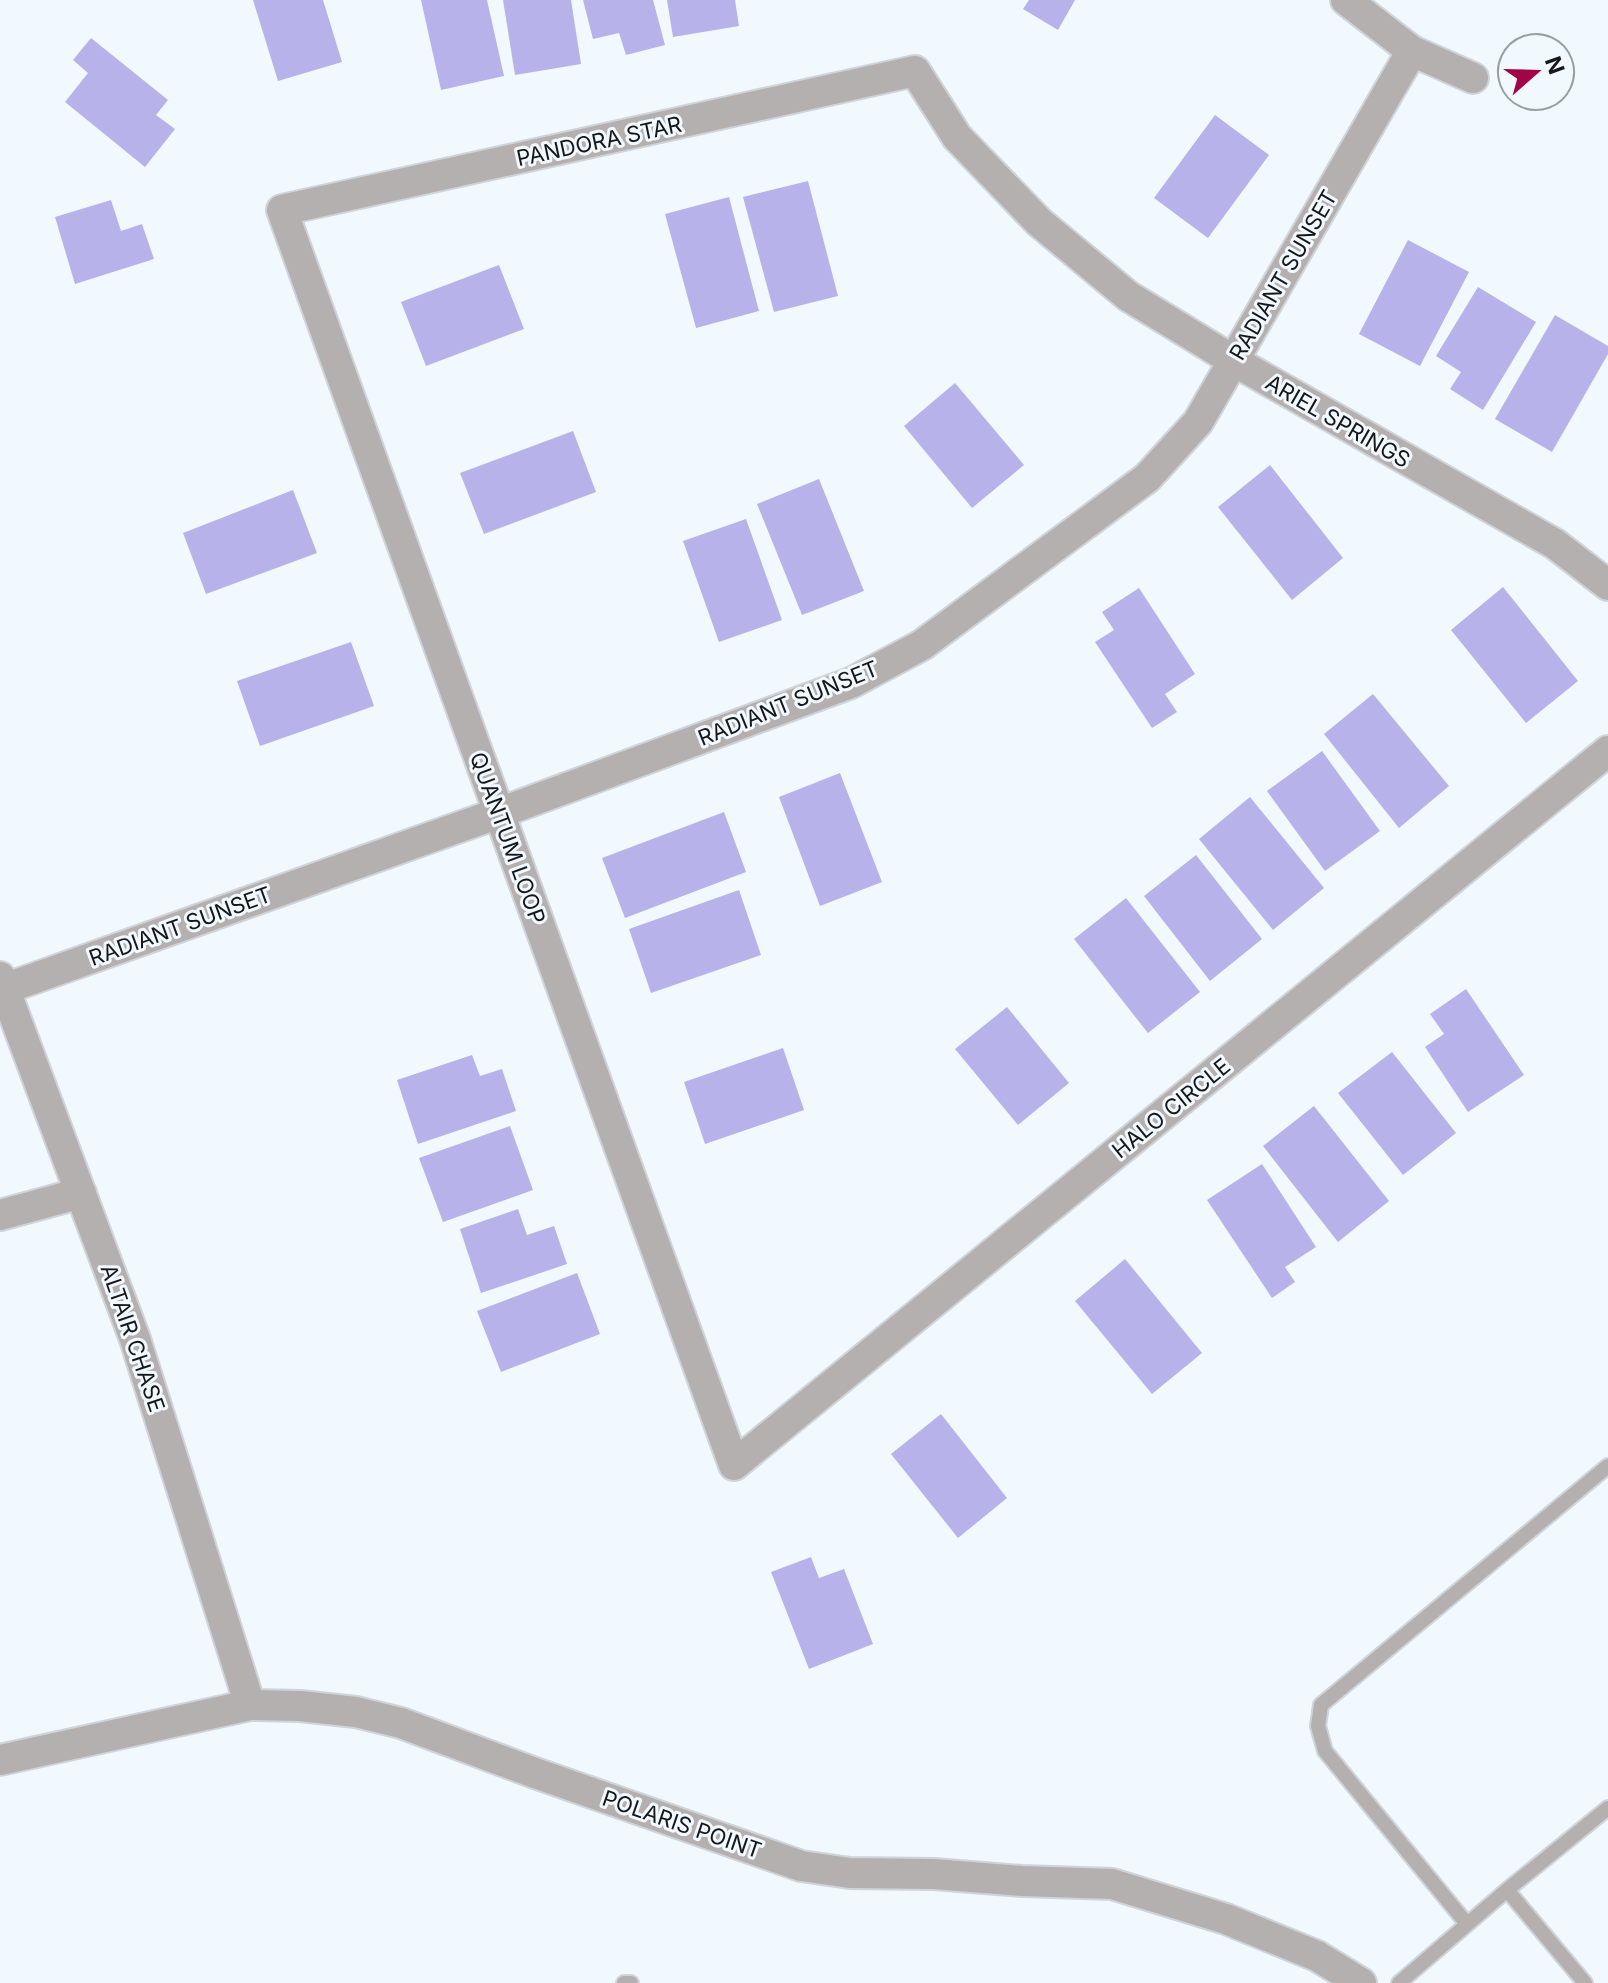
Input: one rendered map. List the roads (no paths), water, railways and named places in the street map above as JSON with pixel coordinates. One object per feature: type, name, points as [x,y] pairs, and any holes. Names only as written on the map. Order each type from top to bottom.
[{"type":"street","points":[[1346,0],[1412,51],[1473,78]]},
{"type":"street","name":"RADIANT SUNSET","points":[[2,983],[499,813],[851,683],[922,645],[1147,478],[1198,422],[1412,51]]},
{"type":"street","name":"ARIEL SPRINGS","points":[[915,71],[957,137],[1039,222],[1128,296],[1234,361],[1555,544],[1608,585]]},
{"type":"street","name":"PANDORA STAR","points":[[282,210],[915,71]]},
{"type":"street","name":"QUANTUM LOOP","points":[[282,210],[734,1465]]},
{"type":"street","name":"HALO CIRCLE","points":[[734,1465],[1608,751]]},
{"type":"street","name":"ALTAIR CHASE","points":[[2,983],[135,1339],[250,1705]]},
{"type":"street","points":[[0,1215],[81,1193]]},
{"type":"street","name":"POLARIS POINT","points":[[0,1760],[250,1705],[328,1709],[401,1723],[801,1866],[850,1873],[934,1874],[1112,1884],[1226,1919],[1317,1956],[1361,1983]]},
{"type":"lane","points":[[1467,1924],[1325,1751],[1318,1726],[1321,1705],[1608,1466]]},
{"type":"lane","points":[[1399,1983],[1608,1808]]},
{"type":"lane","points":[[1507,1890],[1585,1983]]},
{"type":"lane","points":[[624,1983],[631,1983]]}]
